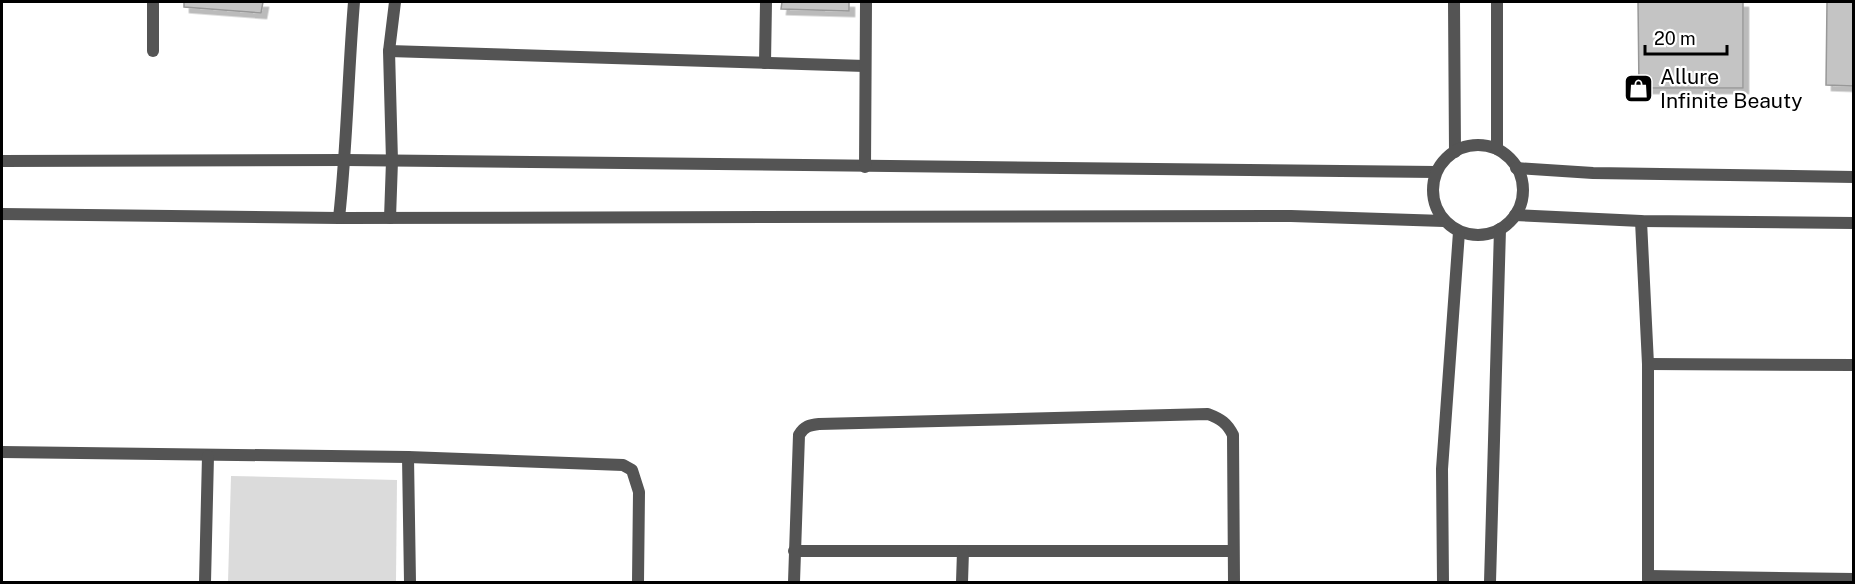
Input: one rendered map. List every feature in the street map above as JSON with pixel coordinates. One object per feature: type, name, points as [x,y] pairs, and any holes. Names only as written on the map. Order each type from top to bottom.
[{"type":"street","points":[[153,2],[153,51]]},
{"type":"street","points":[[339,218],[345,160],[354,2]]},
{"type":"street","points":[[390,218],[392,161],[389,51],[394,2]]},
{"type":"street","points":[[765,63],[766,2]]},
{"type":"street","points":[[865,167],[866,2]]},
{"type":"street","points":[[1454,2],[1455,152]]},
{"type":"street","points":[[1497,2],[1497,149]]},
{"type":"street","points":[[389,51],[865,66]]},
{"type":"street","points":[[1479,145],[1497,149],[1511,159],[1521,175],[1523,192],[1519,209],[1509,224],[1494,233],[1476,236],[1459,232],[1444,222],[1435,206],[1432,189],[1436,172],[1446,157],[1455,152],[1461,148],[1479,145]]},
{"type":"street","points":[[2,161],[345,160],[1436,172]]},
{"type":"street","points":[[1516,168],[1593,173],[1854,177]]},
{"type":"street","points":[[2,214],[339,218],[1291,216],[1444,222]]},
{"type":"street","points":[[1515,215],[1641,221],[1854,223]]},
{"type":"street","points":[[1641,221],[1648,364],[1648,579],[1854,579]]},
{"type":"street","points":[[1490,582],[1500,229]]},
{"type":"street","points":[[1443,582],[1442,469],[1459,232]]},
{"type":"street","points":[[1648,364],[1854,365]]},
{"type":"street","points":[[794,582],[800,435],[803,428],[819,424],[1208,414],[1221,419],[1228,425],[1233,435],[1234,582]]},
{"type":"street","points":[[2,452],[408,457],[622,465],[632,470],[639,492],[638,582]]},
{"type":"street","points":[[205,582],[208,456]]},
{"type":"street","points":[[408,457],[410,582]]},
{"type":"street","points":[[794,551],[1233,552]]},
{"type":"street","points":[[962,582],[963,551]]},
{"type":"shaded area","points":[[231,476],[397,480],[396,582],[228,582]]},
{"type":"building","points":[[184,2],[263,2],[261,13],[184,7]]},
{"type":"building","points":[[782,2],[849,2],[849,11],[781,9]]},
{"type":"building","points":[[1638,2],[1743,2],[1743,88],[1639,88]]},
{"type":"building","points":[[1827,2],[1854,2],[1854,86],[1826,85]]},
{"type":"place","name":"Allure Infinite Beauty","points":[[1639,88]]}]
